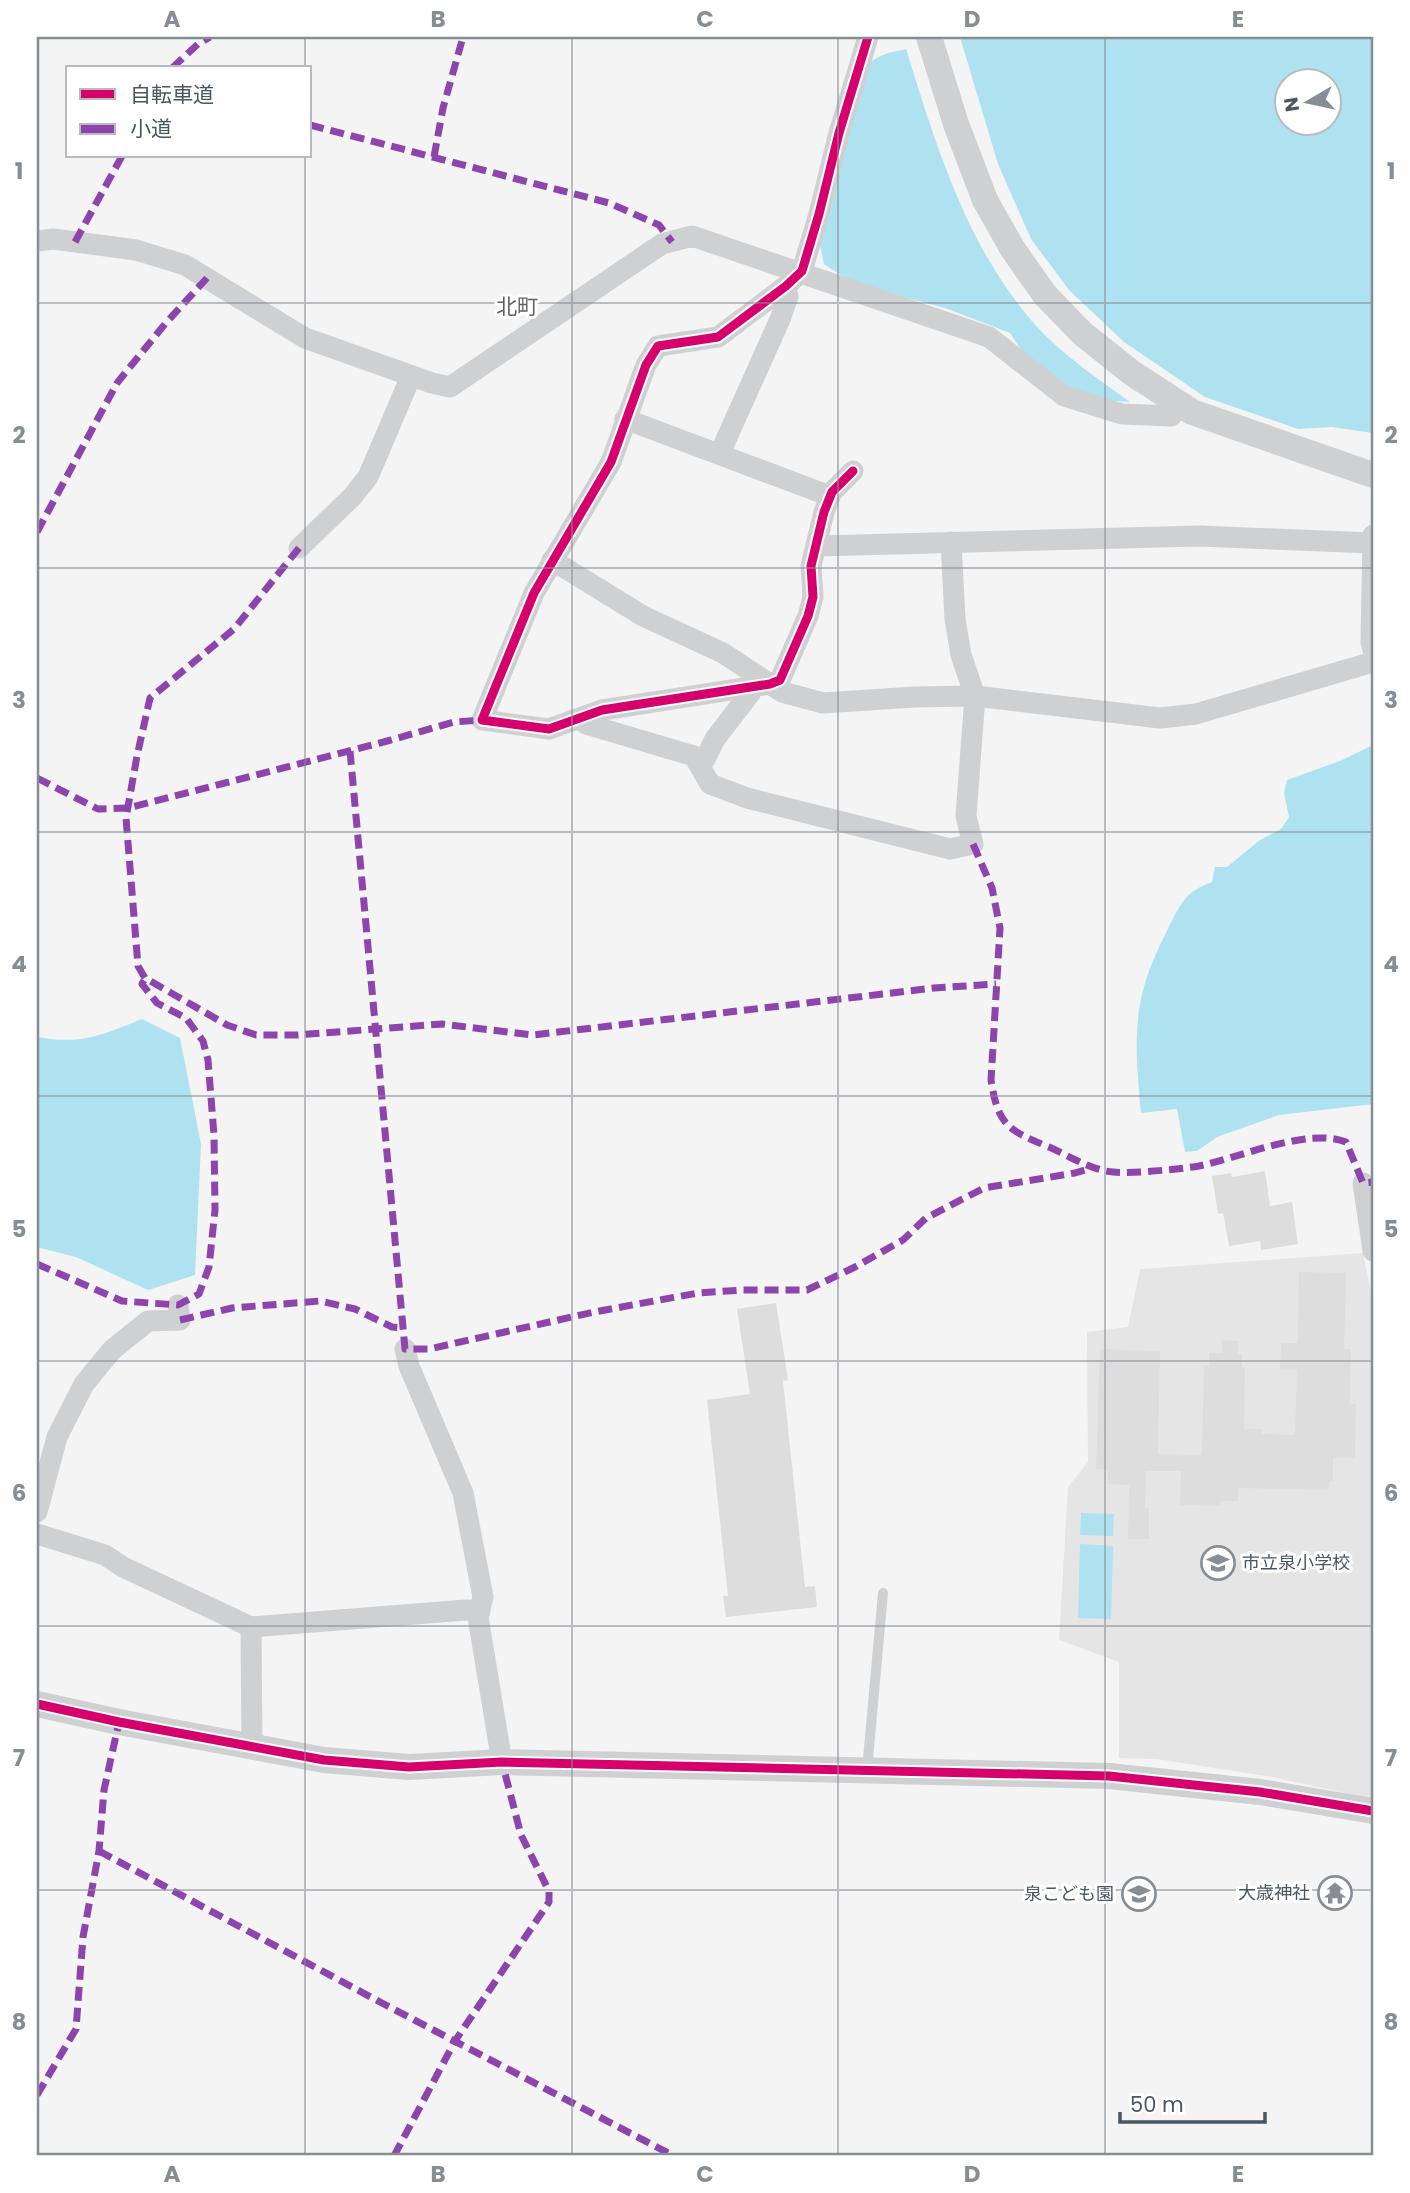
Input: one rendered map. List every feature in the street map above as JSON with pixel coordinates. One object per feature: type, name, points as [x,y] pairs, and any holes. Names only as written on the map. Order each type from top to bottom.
[{"type":"street","points":[[853,471],[830,496],[824,512],[811,566],[813,597],[808,616],[780,680],[602,710],[549,729],[482,720],[534,593],[611,462],[646,365],[658,346],[718,337],[802,271],[868,37]]},
{"type":"street","points":[[929,37],[956,124],[985,200],[1012,248],[1045,295],[1083,334],[1132,373],[1192,412],[1373,475]]},
{"type":"street","points":[[37,241],[53,239],[136,250],[185,265],[305,338],[450,387],[662,244],[692,236],[765,262],[802,271],[989,337],[1064,396],[1122,414],[1171,416],[1182,405]]},
{"type":"street","points":[[720,453],[781,317],[788,296],[782,289]]},
{"type":"street","points":[[299,548],[352,497],[368,477],[411,376]]},
{"type":"street","points":[[625,419],[830,496]]},
{"type":"street","points":[[1373,535],[1373,650]]},
{"type":"street","points":[[817,545],[1199,536],[1373,543]]},
{"type":"street","points":[[582,718],[586,724],[694,755],[710,783],[747,798],[950,849],[973,844],[966,816],[975,696],[961,655],[957,631],[951,542]]},
{"type":"street","points":[[552,560],[643,616],[723,653],[760,685],[823,703],[914,696],[975,696],[1160,718],[1196,714],[1373,662]]},
{"type":"street","points":[[699,763],[705,759],[715,739],[751,692],[760,685]]},
{"type":"street","points":[[1363,1183],[1373,1251]]},
{"type":"street","points":[[37,1512],[45,1446],[57,1437],[84,1384],[111,1350],[148,1321],[180,1320],[178,1305]]},
{"type":"street","points":[[405,1349],[409,1366],[463,1493],[483,1597],[478,1617],[502,1762]]},
{"type":"street","points":[[37,1534],[105,1555],[123,1567],[251,1628],[480,1611]]},
{"type":"street","points":[[251,1628],[252,1747]]},
{"type":"street","points":[[37,1704],[324,1760],[409,1767],[502,1762],[1109,1776],[1261,1792],[1373,1811]]},
{"type":"lane","points":[[867,1770],[883,1593]]},
{"type":"shaded area","name":"市立泉小学校","points":[[1363,1253],[1373,1301],[1373,1799],[1272,1777],[1157,1759],[1119,1758],[1119,1662],[1059,1640],[1068,1487],[1088,1462],[1087,1332],[1128,1327],[1140,1269]]},
{"type":"water","points":[[960,37],[1373,37],[1373,433],[1332,427],[1298,429],[1205,397],[1124,342],[1069,290],[1031,239],[998,164]]},
{"type":"water","points":[[906,49],[957,196],[992,265],[1013,297],[1048,339],[1130,402],[1093,399],[1054,381],[1020,348],[1010,333],[945,308],[854,284],[824,264],[819,241],[865,67],[884,55]]},
{"type":"water","points":[[1373,745],[1373,1104],[1279,1115],[1217,1137],[1197,1151],[1185,1152],[1177,1109],[1141,1113],[1137,1063],[1138,1020],[1141,999],[1155,956],[1180,907],[1195,890],[1212,882],[1215,867],[1227,867],[1260,840],[1281,829],[1289,817],[1284,793],[1287,780],[1340,761]]},
{"type":"water","points":[[142,1019],[180,1038],[201,1144],[195,1275],[148,1290],[76,1257],[37,1247],[37,1037],[67,1040],[91,1037]]},
{"type":"water","points":[[1081,1513],[1114,1514],[1113,1536],[1080,1535]]},
{"type":"water","points":[[1080,1544],[1113,1546],[1111,1619],[1078,1618]]},
{"type":"building","points":[[1265,1171],[1270,1206],[1292,1202],[1298,1244],[1261,1250],[1260,1241],[1229,1246],[1223,1213],[1218,1214],[1212,1176],[1231,1173],[1232,1177]]},
{"type":"building","points":[[1299,1272],[1346,1273],[1344,1349],[1351,1349],[1350,1404],[1356,1404],[1355,1458],[1333,1458],[1333,1481],[1329,1481],[1328,1490],[1239,1488],[1238,1501],[1220,1501],[1220,1506],[1180,1505],[1181,1471],[1146,1471],[1145,1508],[1149,1508],[1149,1539],[1128,1539],[1129,1485],[1108,1484],[1108,1470],[1096,1469],[1100,1349],[1160,1351],[1158,1454],[1202,1455],[1204,1366],[1209,1366],[1209,1353],[1222,1353],[1222,1340],[1238,1341],[1238,1354],[1242,1354],[1242,1367],[1245,1367],[1244,1429],[1262,1429],[1262,1434],[1295,1435],[1297,1370],[1280,1370],[1281,1343],[1298,1343]]},
{"type":"building","points":[[776,1303],[788,1380],[783,1381],[805,1587],[815,1586],[817,1607],[726,1617],[723,1596],[728,1596],[707,1400],[750,1394],[737,1309]]},
{"type":"marked path","points":[[174,66],[198,44],[210,37]]},
{"type":"marked path","points":[[434,157],[443,108],[463,37]]},
{"type":"marked path","points":[[312,126],[609,203],[659,225],[672,242]]},
{"type":"marked path","points":[[75,242],[121,158]]},
{"type":"marked path","points":[[37,532],[117,383],[207,278]]},
{"type":"marked path","points":[[299,548],[234,629],[150,698],[126,818],[138,966],[145,978],[227,1025],[256,1035],[297,1035],[442,1024],[533,1035],[934,988],[996,984]]},
{"type":"marked path","points":[[37,778],[98,809],[128,808],[454,722],[482,720]]},
{"type":"marked path","points":[[350,751],[405,1349],[429,1349],[594,1312],[698,1293],[807,1290],[903,1240],[926,1218],[984,1188],[1091,1168]]},
{"type":"marked path","points":[[973,844],[992,888],[1000,928],[991,1080],[997,1107],[1014,1130],[1088,1166],[1121,1172],[1199,1166],[1273,1145],[1313,1138],[1331,1138],[1346,1142],[1363,1183],[1373,1182]]},
{"type":"marked path","points":[[37,1264],[122,1301],[178,1305],[199,1294],[209,1267],[215,1210],[214,1135],[208,1060],[203,1041],[186,1018],[157,1003],[142,984],[145,978]]},
{"type":"marked path","points":[[180,1320],[232,1308],[320,1301],[355,1309],[392,1327],[403,1328]]},
{"type":"marked path","points":[[37,2095],[76,2029],[83,1937],[99,1851],[104,1790],[119,1722]]},
{"type":"marked path","points":[[394,2156],[455,2041],[549,1902],[549,1891],[521,1835],[502,1762]]},
{"type":"marked path","points":[[99,1851],[674,2156]]},
{"type":"cycle path","points":[[853,471],[832,492],[824,512],[811,566],[813,597],[808,616],[780,680],[770,684],[602,710],[549,729],[482,720],[534,593],[611,462],[646,365],[658,346],[718,337],[802,271],[868,37]]},
{"type":"cycle path","points":[[37,1704],[324,1760],[409,1767],[502,1762],[1109,1776],[1260,1792],[1373,1811]]},
{"type":"place","name":"市立泉小学校","points":[[1218,1563]]},
{"type":"place","name":"大歳神社","points":[[1335,1893]]},
{"type":"place","name":"泉こども園","points":[[1139,1894]]},
{"type":"district","name":"北町","points":[[517,307]]}]
